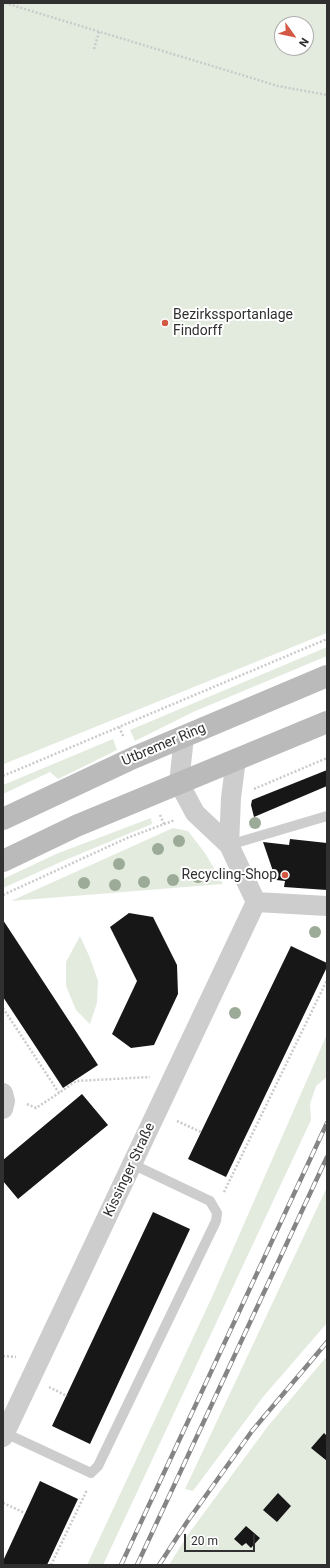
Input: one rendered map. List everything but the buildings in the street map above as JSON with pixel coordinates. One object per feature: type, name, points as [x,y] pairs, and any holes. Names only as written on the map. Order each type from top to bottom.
[{"type":"main road","name":"Utbremer Ring","points":[[3,819],[133,758],[327,676]]},
{"type":"main road","points":[[3,861],[76,826],[327,722]]},
{"type":"street","points":[[184,737],[179,783],[195,813],[229,846],[256,902],[327,906]]},
{"type":"street","points":[[229,846],[231,798],[236,759]]},
{"type":"street","name":"Kissinger Straße","points":[[4,1435],[256,902]]},
{"type":"lane","points":[[229,846],[327,816]]},
{"type":"lane","points":[[4,1435],[91,1473],[98,1466],[216,1221],[217,1213],[210,1201],[132,1164]]},
{"type":"path","points":[[5,3],[278,86],[327,94]]},
{"type":"path","points":[[94,49],[99,32]]},
{"type":"path","points":[[3,776],[327,639]]},
{"type":"path","points":[[231,798],[327,758]]},
{"type":"path","points":[[3,895],[127,838],[195,813]]},
{"type":"path","points":[[215,1210],[327,980]]},
{"type":"path","points":[[3,1008],[59,1093]]},
{"type":"path","points":[[4,1101],[20,1101],[36,1108],[76,1081],[174,1076]]},
{"type":"path","points":[[191,1127],[201,1132]]},
{"type":"path","points":[[239,1150],[243,1152]]},
{"type":"path","points":[[55,1390],[67,1396]]},
{"type":"path","points":[[51,1565],[65,1532],[98,1466]]},
{"type":"path","points":[[3,1503],[25,1513]]},
{"type":"shaded area","name":"Bezirkssportanlage Findorff","points":[[3,3],[327,3],[327,633],[4,764]]},
{"type":"shaded area","points":[[327,647],[327,656],[193,712],[135,741],[130,730]]},
{"type":"shaded area","points":[[113,739],[117,750],[58,779],[50,772],[3,794],[3,785]]},
{"type":"shaded area","points":[[151,818],[152,824],[3,888],[3,879],[56,854]]},
{"type":"shaded area","points":[[173,828],[188,831],[205,853],[223,884],[11,901]]},
{"type":"shaded area","points":[[80,936],[98,981],[97,1003],[90,1024],[76,1010],[66,986],[66,962]]},
{"type":"shaded area","points":[[327,1034],[327,1077],[316,1086],[310,1104],[311,1120],[103,1565],[87,1565],[212,1297]]},
{"type":"shaded area","points":[[327,1187],[327,1323],[263,1397],[193,1491],[185,1489]]},
{"type":"shaded area","points":[[327,1356],[327,1565],[169,1565],[187,1536],[268,1426]]},
{"type":"railway","points":[[121,1565],[327,1123]]},
{"type":"railway","points":[[137,1565],[327,1157]]},
{"type":"railway","points":[[159,1565],[187,1522],[252,1431],[327,1342]]},
{"type":"place","name":"Bezirkssportanlage Findorff","points":[[165,323]]},
{"type":"place","name":"Recycling-Shop","points":[[285,875]]}]
